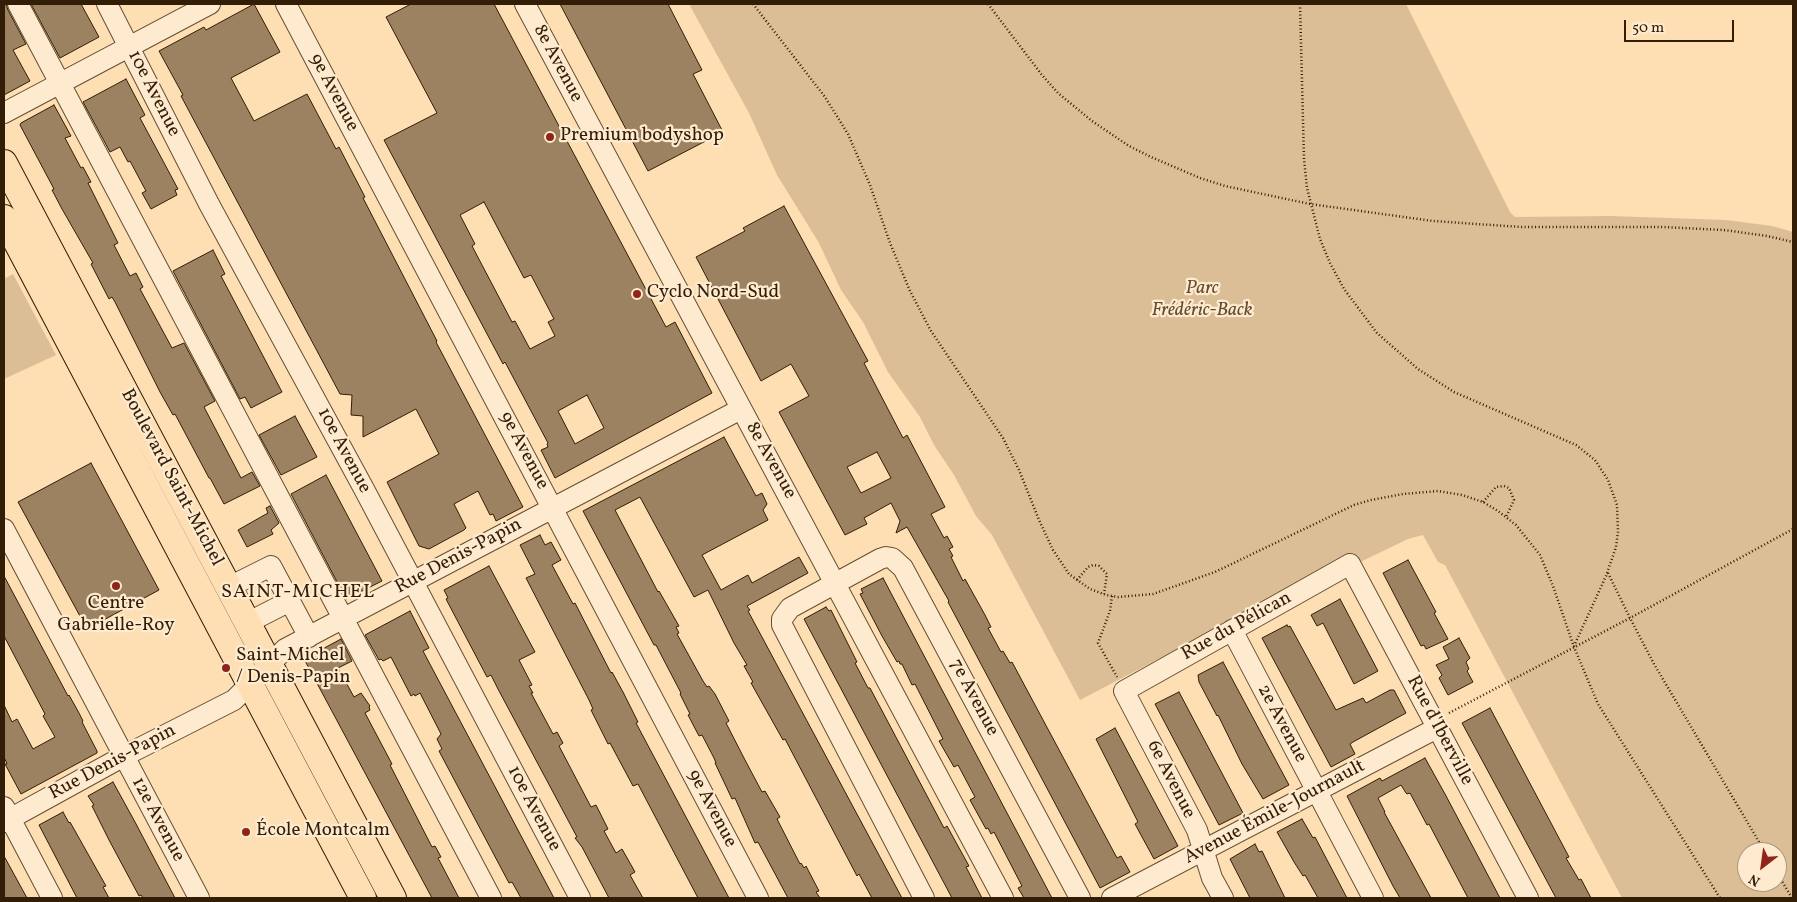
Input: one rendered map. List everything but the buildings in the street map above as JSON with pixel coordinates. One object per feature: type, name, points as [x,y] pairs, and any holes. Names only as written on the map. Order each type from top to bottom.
[{"type":"main road","name":"Boulevard Saint-Michel","points":[[4,164],[393,898]]},
{"type":"main road","name":"Boulevard Saint-Michel","points":[[4,218],[363,898]]},
{"type":"street","points":[[18,4],[492,898]]},
{"type":"street","name":"10e Avenue","points":[[107,4],[209,204],[413,581],[580,898]]},
{"type":"street","points":[[4,113],[210,4]]},
{"type":"street","name":"9e Avenue","points":[[286,4],[554,508],[758,898]]},
{"type":"street","name":"8e Avenue","points":[[525,4],[1002,898]]},
{"type":"street","name":"Rue Denis-Papin","points":[[6,816],[234,700],[285,649],[741,409]]},
{"type":"street","name":"12e Avenue","points":[[4,529],[199,898]]},
{"type":"street","name":"7e Avenue","points":[[835,583],[886,557],[892,558],[903,568],[1080,898]]},
{"type":"street","name":"Rue du Pélican","points":[[1124,691],[1350,564]]},
{"type":"street","name":"Rue d'Iberville","points":[[1350,564],[1528,898]]},
{"type":"street","points":[[229,587],[271,566],[309,637]]},
{"type":"street","points":[[835,583],[790,608],[782,619],[782,625],[924,898]]},
{"type":"street","points":[[247,624],[290,601]]},
{"type":"street","name":"2e Avenue","points":[[1232,630],[1373,898]]},
{"type":"street","name":"6e Avenue","points":[[1124,691],[1197,830],[1212,878],[1223,898]]},
{"type":"street","name":"Avenue Émile-Journault","points":[[1112,898],[1437,728]]},
{"type":"street","points":[[6,816],[52,898]]},
{"type":"path","points":[[753,4],[807,72],[841,121],[860,159],[890,243],[910,291],[931,331],[1003,438],[1019,470],[1053,550],[1065,568],[1077,580],[1090,589],[1112,596],[1153,594],[1189,583],[1241,561],[1354,505],[1403,494],[1438,491],[1462,495],[1483,502],[1506,517],[1525,534],[1540,555],[1574,647],[1601,710],[1720,898]]},
{"type":"path","points":[[988,4],[1028,58],[1058,93],[1092,121],[1129,146],[1167,165],[1200,178],[1251,193],[1392,216],[1495,226],[1695,228],[1747,232],[1793,242]]},
{"type":"path","points":[[1300,4],[1305,166],[1310,204],[1320,240],[1344,289],[1378,333],[1404,358],[1454,392],[1564,438],[1576,445],[1594,460],[1608,480],[1617,505],[1618,532],[1616,547],[1608,572],[1574,647]]},
{"type":"path","points":[[1483,502],[1496,487],[1504,486],[1509,488],[1514,500],[1506,517]]},
{"type":"path","points":[[1437,728],[1447,714],[1630,618],[1793,529]]},
{"type":"path","points":[[1077,580],[1088,567],[1093,565],[1099,566],[1107,574],[1104,594]]},
{"type":"path","points":[[1608,572],[1654,664],[1759,842]]},
{"type":"path","points":[[1112,596],[1110,610],[1098,643],[1124,691]]},
{"type":"green space","name":"Parc Frédéric-Back","points":[[689,4],[1406,4],[1510,212],[1515,217],[1611,216],[1726,220],[1772,226],[1793,232],[1793,898],[1622,898],[1445,565],[1438,562],[1423,535],[1408,539],[1325,579],[1216,639],[1187,644],[1080,700],[992,535],[976,516],[954,475],[934,445],[920,417],[888,372],[863,322],[841,290],[819,243],[777,175],[749,113]]},
{"type":"green space","points":[[13,274],[56,355],[4,379],[4,279]]},
{"type":"place","name":"Premium bodyshop","points":[[550,137]]},
{"type":"place","name":"Cyclo Nord-Sud","points":[[637,294]]},
{"type":"place","name":"Centre Gabrielle-Roy","points":[[116,586]]},
{"type":"place","name":"Saint-Michel / Denis-Papin","points":[[226,668]]},
{"type":"place","name":"École Montcalm","points":[[246,832]]},
{"type":"district","name":"SAINT-MICHEL","points":[[298,593]]}]
